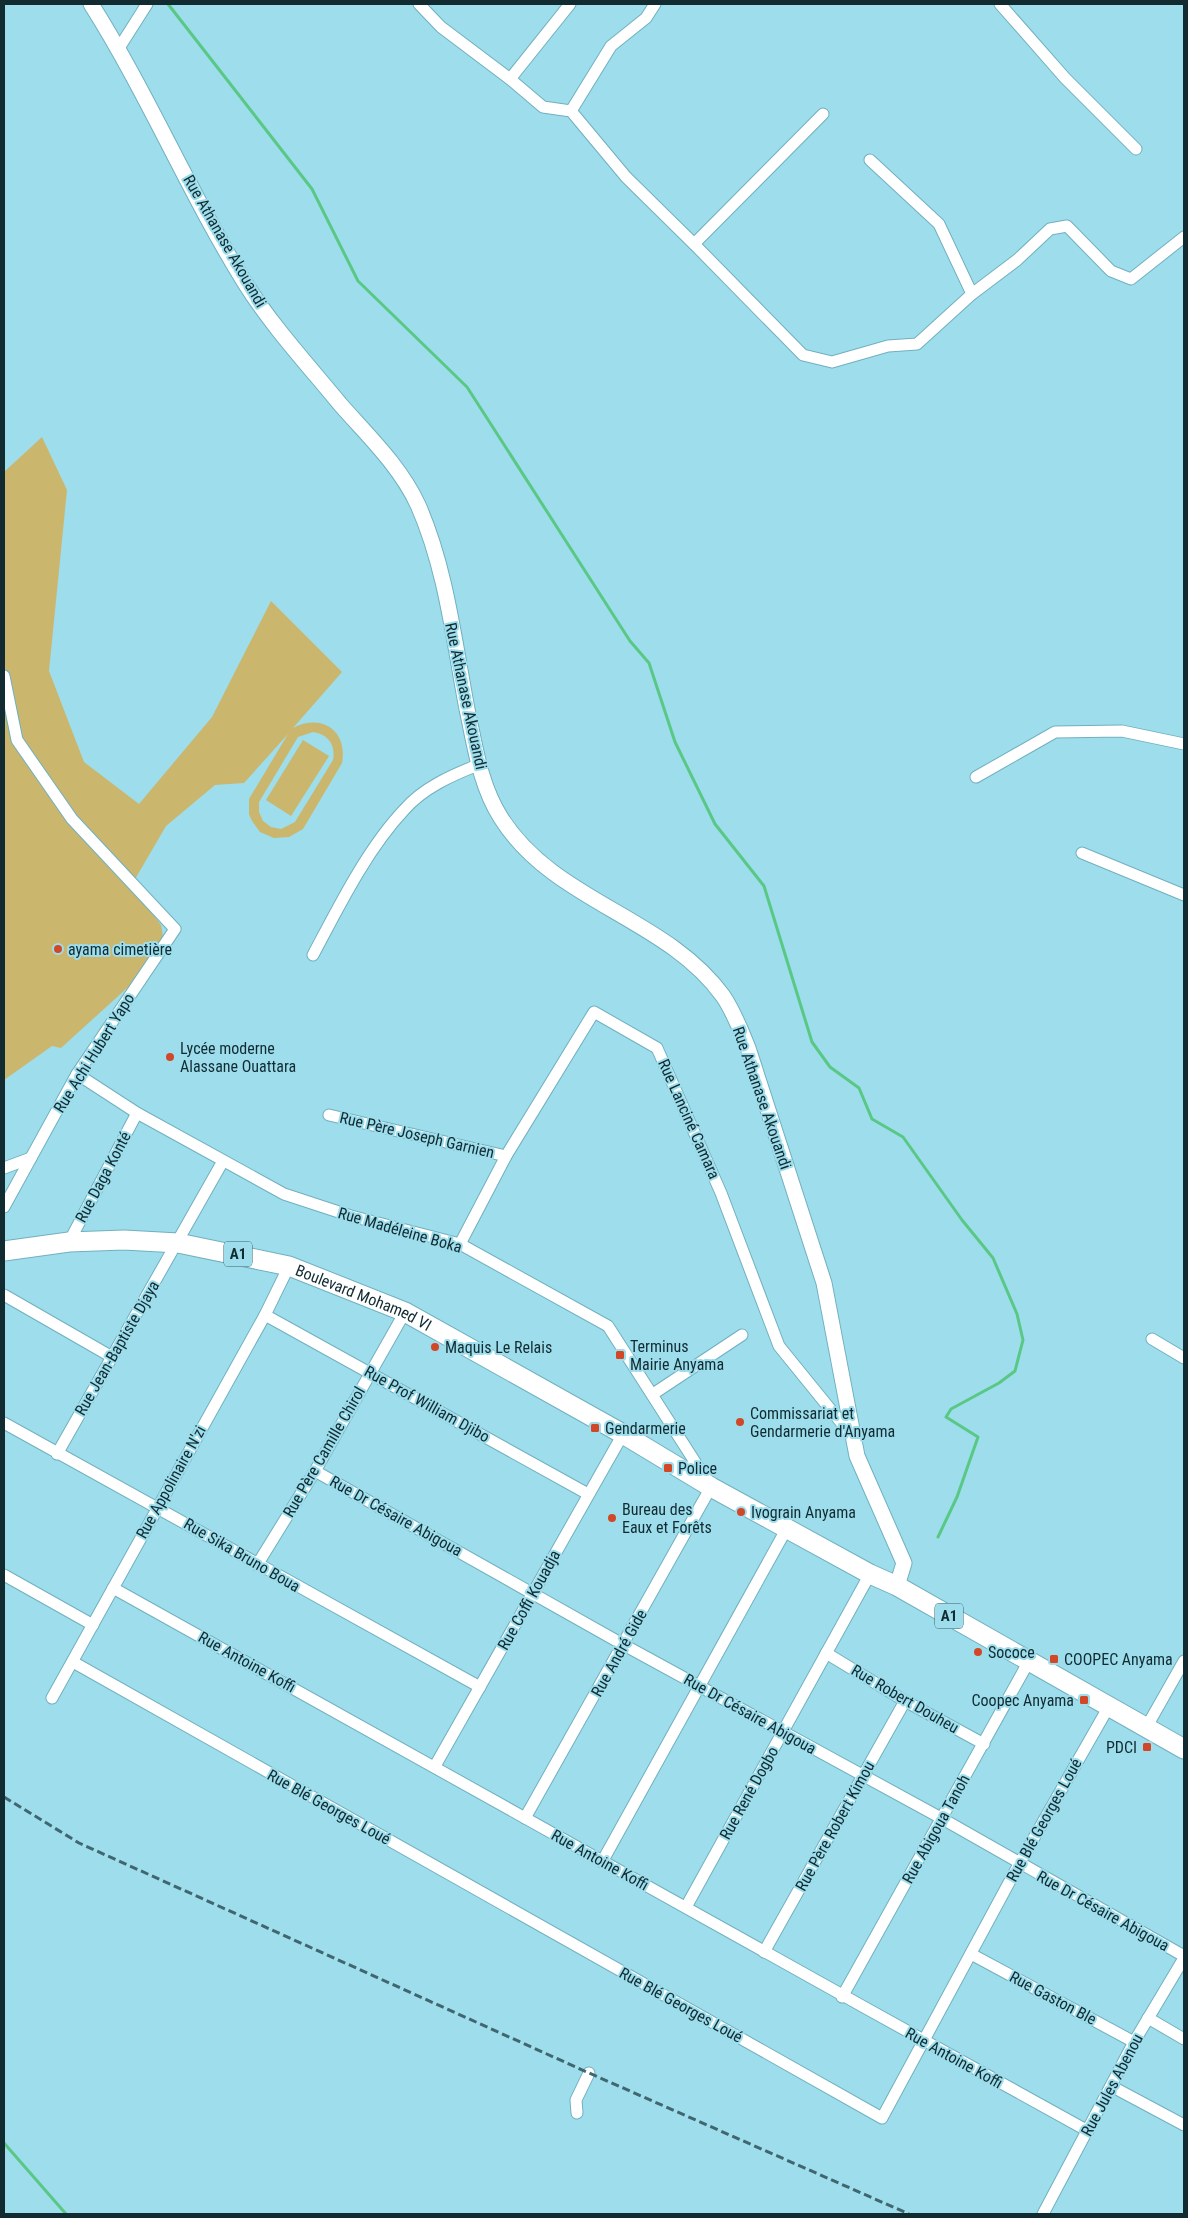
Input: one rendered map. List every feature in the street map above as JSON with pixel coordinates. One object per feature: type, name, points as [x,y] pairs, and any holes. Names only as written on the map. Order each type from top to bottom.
[{"type":"main road","name":"Boulevard Mohamed VI","points":[[4,1251],[69,1242],[124,1240],[178,1243],[289,1266],[405,1312],[623,1434],[711,1487],[870,1574],[896,1586],[1184,1750]]},
{"type":"street","name":"Rue Athanase Akouandi","points":[[91,4],[119,48],[246,284],[276,326],[380,448],[413,495],[426,522],[446,600],[478,765],[500,816],[518,842],[571,886],[675,950],[709,980],[724,997],[736,1020],[748,1048],[824,1283],[856,1456],[904,1563],[896,1586]]},
{"type":"street","points":[[119,48],[147,4]]},
{"type":"street","points":[[510,79],[570,4]]},
{"type":"street","points":[[572,111],[611,46],[646,18],[655,4]]},
{"type":"street","points":[[1000,4],[1065,78],[1136,149]]},
{"type":"street","points":[[426,6],[441,26],[510,79],[543,108],[572,111],[626,177],[803,355],[832,362],[888,346],[917,344],[972,294],[1017,260],[1050,229],[1067,226],[1110,271],[1131,279],[1184,237]]},
{"type":"street","points":[[694,244],[823,114]]},
{"type":"street","points":[[870,160],[939,224],[972,294]]},
{"type":"street","name":"Rue Achi Hubert Yapo","points":[[4,676],[17,740],[72,819],[175,929],[77,1074],[4,1207]]},
{"type":"street","points":[[976,777],[1055,732],[1122,730],[1184,744]]},
{"type":"street","points":[[313,955],[352,882],[404,809],[449,776],[478,765]]},
{"type":"street","points":[[1082,854],[1184,895]]},
{"type":"street","name":"Rue Lanciné Camara","points":[[460,1244],[506,1156],[594,1012],[658,1048],[721,1193],[779,1346],[852,1436]]},
{"type":"street","name":"Rue Madéleine Boka","points":[[77,1074],[137,1113],[284,1194],[351,1216],[460,1244],[608,1326],[711,1487]]},
{"type":"street","name":"Rue Daga Konté","points":[[69,1242],[137,1113]]},
{"type":"street","name":"Rue Père Joseph Garnien","points":[[329,1114],[506,1156]]},
{"type":"street","points":[[4,1168],[31,1158]]},
{"type":"street","name":"Rue Jean-Baptiste Djaya","points":[[57,1454],[178,1243],[222,1161]]},
{"type":"street","name":"Rue Appolinaire N'zi","points":[[52,1698],[265,1315],[289,1266]]},
{"type":"street","points":[[4,1295],[112,1357]]},
{"type":"street","name":"Rue Père Camille Chirol","points":[[257,1565],[315,1471],[405,1312]]},
{"type":"street","name":"Rue Prof William Djibo","points":[[265,1315],[588,1494]]},
{"type":"street","points":[[653,1394],[742,1335]]},
{"type":"street","points":[[1152,1339],[1184,1358]]},
{"type":"street","name":"Rue Sika Bruno Boua","points":[[4,1423],[480,1687]]},
{"type":"street","name":"Rue Coffi Kouadja","points":[[435,1766],[623,1434]]},
{"type":"street","name":"Rue Dr Césaire Abigoua","points":[[315,1471],[862,1776],[941,1818],[1184,1957]]},
{"type":"street","name":"Rue André Gide","points":[[525,1818],[711,1487]]},
{"type":"street","points":[[602,1862],[787,1528]]},
{"type":"street","name":"Rue René Dogbo","points":[[686,1907],[870,1574]]},
{"type":"street","points":[[4,1575],[93,1625]]},
{"type":"street","name":"Rue Antoine Koffi","points":[[113,1588],[435,1766],[842,1997],[1088,2131]]},
{"type":"street","name":"Rue Robert Douheu","points":[[826,1653],[984,1744]]},
{"type":"street","name":"Rue Abigoua Tanoh","points":[[842,1997],[1029,1661]]},
{"type":"street","points":[[1146,1728],[1184,1661]]},
{"type":"street","name":"Rue Blé Georges Loué","points":[[73,1662],[882,2118],[1019,1864],[1108,1708]]},
{"type":"street","name":"Rue Père Robert Kimou","points":[[764,1952],[905,1700]]},
{"type":"street","name":"Rue Gaston Ble","points":[[971,1954],[1134,2042]]},
{"type":"street","name":"Rue Jules Abenou","points":[[1043,2214],[1134,2042],[1184,1957]]},
{"type":"street","points":[[1148,2018],[1184,2039]]},
{"type":"street","points":[[577,2114],[576,2100],[589,2073]]},
{"type":"street","points":[[1111,2086],[1184,2125]]},
{"type":"shaded area","points":[[42,437],[67,490],[49,671],[84,762],[139,804],[212,717],[271,601],[342,672],[293,728],[313,722],[322,724],[337,733],[343,751],[342,763],[303,829],[289,837],[274,838],[260,832],[249,814],[249,799],[288,734],[244,783],[215,785],[166,826],[131,886],[161,925],[163,937],[137,979],[61,1048],[52,1046],[4,1080],[4,472]],"holes":[[[313,732],[330,741],[334,755],[333,760],[295,822],[281,829],[271,827],[263,821],[259,812],[259,802],[298,737]]]},
{"type":"shaded area","points":[[303,740],[329,756],[291,816],[266,800]]},
{"type":"waterway","points":[[168,4],[312,189],[358,281],[467,387],[630,641],[649,663],[675,742],[715,824],[764,886],[812,1042],[830,1067],[859,1088],[872,1119],[903,1137],[962,1220],[993,1258],[1017,1314],[1023,1340],[1015,1371],[999,1383],[951,1409],[946,1417],[978,1437],[957,1497],[938,1537]]},
{"type":"waterway","points":[[4,2143],[66,2214]]},
{"type":"railway","points":[[4,1797],[79,1843],[589,2073],[909,2214]]},
{"type":"place","name":"ayama cimetière","points":[[58,949]]},
{"type":"place","name":"Lycée moderne Alassane Ouattara","points":[[170,1057]]},
{"type":"place","name":"Maquis Le Relais","points":[[435,1347]]},
{"type":"place","name":"Terminus Mairie Anyama","points":[[620,1355]]},
{"type":"place","name":"Commissariat et Gendarmerie d'Anyama","points":[[740,1422]]},
{"type":"place","name":"Gendarmerie","points":[[595,1428]]},
{"type":"place","name":"Police","points":[[668,1468]]},
{"type":"place","name":"Ivograin Anyama","points":[[741,1512]]},
{"type":"place","name":"Bureau des Eaux et Forêts","points":[[612,1518]]},
{"type":"place","name":"Sococe","points":[[978,1652]]},
{"type":"place","name":"COOPEC Anyama","points":[[1054,1659]]},
{"type":"place","name":"Coopec Anyama","points":[[1084,1700]]},
{"type":"place","name":"PDCI","points":[[1147,1747]]}]
